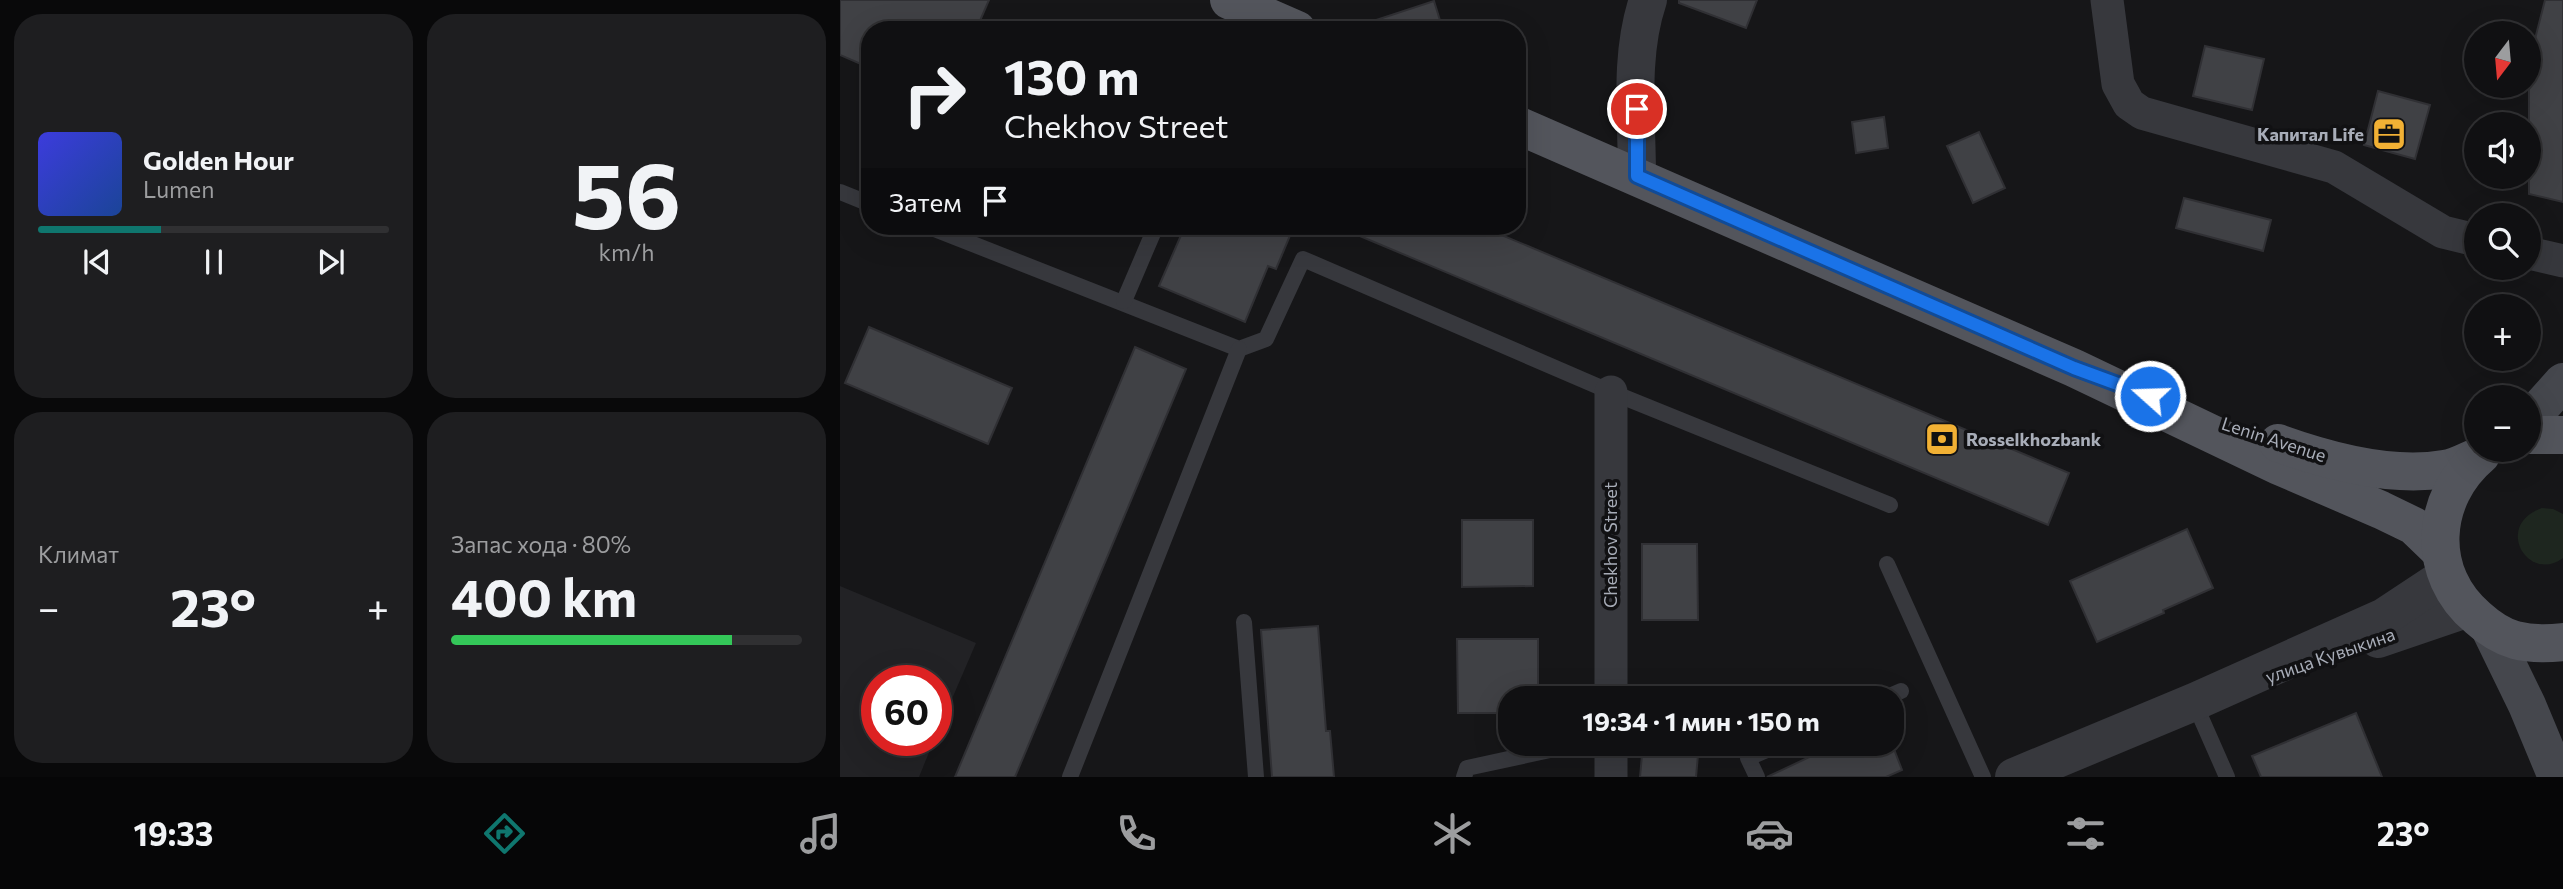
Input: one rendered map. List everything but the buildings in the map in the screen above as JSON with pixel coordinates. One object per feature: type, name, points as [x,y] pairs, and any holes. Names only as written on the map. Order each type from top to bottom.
[{"type":"main road","points":[[1240,9],[1273,21]]},
{"type":"main road","name":"Lenin Avenue","points":[[1526,129],[2074,368],[2279,466],[2414,526],[2443,563],[2478,619]]},
{"type":"main road","name":"Lenin Avenue","points":[[2074,368],[2302,452],[2369,467],[2410,472],[2447,469],[2464,462]]},
{"type":"main road","points":[[2541,407],[2563,382]]},
{"type":"main road","points":[[2541,435],[2563,435]]},
{"type":"main road","points":[[2443,563],[2440,530],[2448,498],[2464,471],[2474,462]]},
{"type":"main road","points":[[2478,619],[2514,640],[2540,644],[2563,642]]},
{"type":"main road","points":[[2478,619],[2517,683],[2557,777]]},
{"type":"street","points":[[1637,176],[1636,64],[1638,40],[1648,0]]},
{"type":"street","points":[[2107,0],[2118,84],[2129,104],[2142,113],[2334,167],[2443,232],[2464,237]]},
{"type":"street","points":[[2541,256],[2563,261]]},
{"type":"street","name":"Chekhov Street","points":[[1611,392],[1611,686]]},
{"type":"street","name":"улица Кувыкина","points":[[2014,777],[2194,702],[2384,617],[2443,563]]},
{"type":"street","name":"улица Кувыкина","points":[[2194,702],[2478,619]]},
{"type":"street","points":[[1611,756],[1611,777]]},
{"type":"lane","points":[[840,192],[861,200]]},
{"type":"lane","points":[[952,235],[1124,301],[1239,349],[1266,338],[1303,259],[1611,392],[1890,505]]},
{"type":"lane","points":[[1124,301],[1152,235]]},
{"type":"lane","points":[[1070,777],[1239,349]]},
{"type":"lane","points":[[1887,564],[1983,777]]},
{"type":"lane","points":[[1244,622],[1256,777]]},
{"type":"lane","points":[[2194,702],[2227,777]]},
{"type":"lane","points":[[1464,777],[1467,768],[1522,756]]},
{"type":"lane","points":[[1753,756],[1748,758],[1757,777]]},
{"type":"shaded area","points":[[2542,508],[2563,514],[2563,558],[2550,564],[2538,564],[2528,558],[2521,549],[2518,538],[2520,527],[2527,516]]},
{"type":"shaded area","points":[[840,586],[976,643],[952,699],[952,665],[861,665],[861,756],[928,756],[919,777],[840,777]]},
{"type":"place","name":"Капитал Life","points":[[2389,134]]},
{"type":"place","name":"Rosselkhozbank","points":[[1942,439]]},
{"type":"route","points":[[1637,109],[1637,176],[2074,368],[2150,396]]}]
